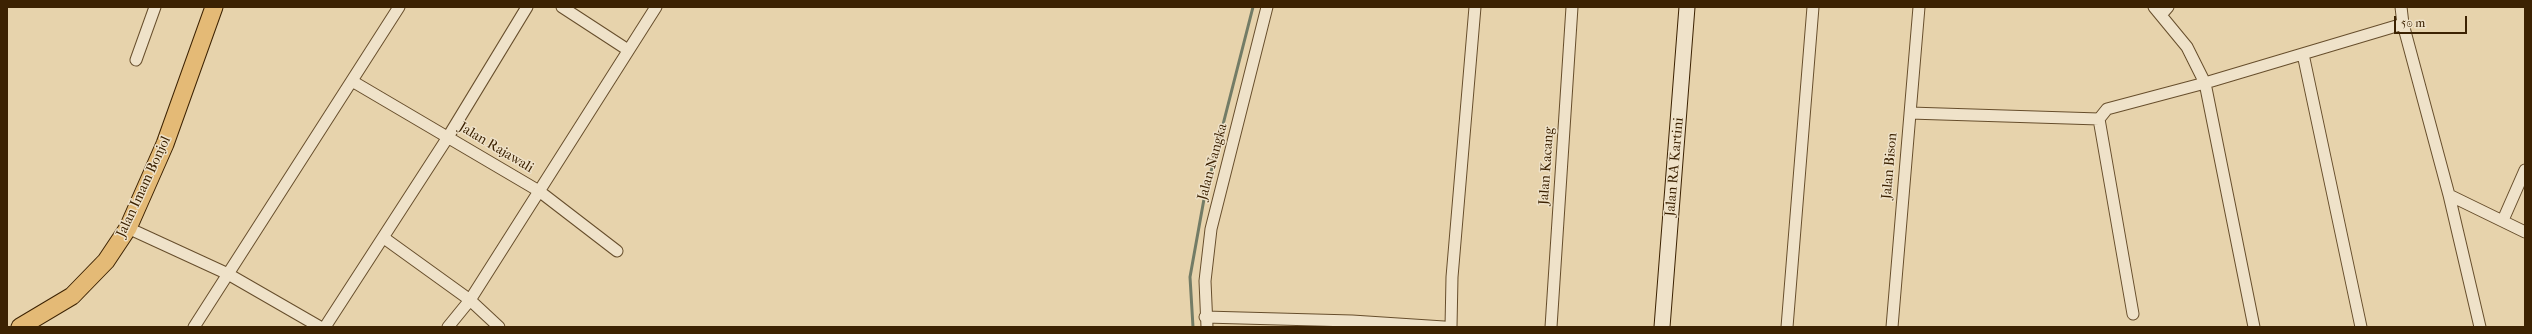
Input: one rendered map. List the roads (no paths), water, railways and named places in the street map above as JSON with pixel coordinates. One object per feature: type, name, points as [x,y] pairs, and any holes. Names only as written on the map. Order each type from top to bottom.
[{"type":"main road","name":"Jalan Imam Bonjol","points":[[20,327],[72,296],[92,277],[128,228],[165,144],[214,7]]},
{"type":"main road","name":"Jalan RA Kartini","points":[[1662,327],[1688,7]]},
{"type":"street","points":[[136,60],[155,7]]},
{"type":"street","points":[[194,327],[399,7]]},
{"type":"street","points":[[325,327],[448,138],[526,7]]},
{"type":"street","points":[[562,7],[628,50]]},
{"type":"street","points":[[448,327],[470,300],[656,7]]},
{"type":"street","name":"Jalan Nangka","points":[[1206,322],[1205,274],[1211,229],[1267,7]]},
{"type":"street","points":[[1451,327],[1454,261],[1475,7]]},
{"type":"street","name":"Jalan Kacang","points":[[1551,327],[1572,7]]},
{"type":"street","points":[[1787,327],[1813,7]]},
{"type":"street","name":"Jalan Bison","points":[[1892,327],[1919,7]]},
{"type":"street","points":[[2401,7],[2403,24],[2449,195],[2480,327]]},
{"type":"street","points":[[2161,10],[2187,46],[2205,83],[2254,327]]},
{"type":"street","points":[[2132,314],[2099,119],[2107,109],[2205,83],[2403,24]]},
{"type":"street","points":[[2303,54],[2361,327]]},
{"type":"street","name":"Jalan Rajawali","points":[[352,81],[539,191],[617,251]]},
{"type":"street","points":[[1910,113],[2099,119]]},
{"type":"street","points":[[2503,220],[2525,170]]},
{"type":"street","points":[[2449,195],[2525,232]]},
{"type":"street","points":[[128,228],[228,274],[320,327]]},
{"type":"street","points":[[384,238],[470,300],[500,327]]},
{"type":"street","points":[[1206,322],[1352,321],[1444,327]]},
{"type":"waterway","points":[[1193,327],[1190,277],[1204,199],[1253,7]]}]
